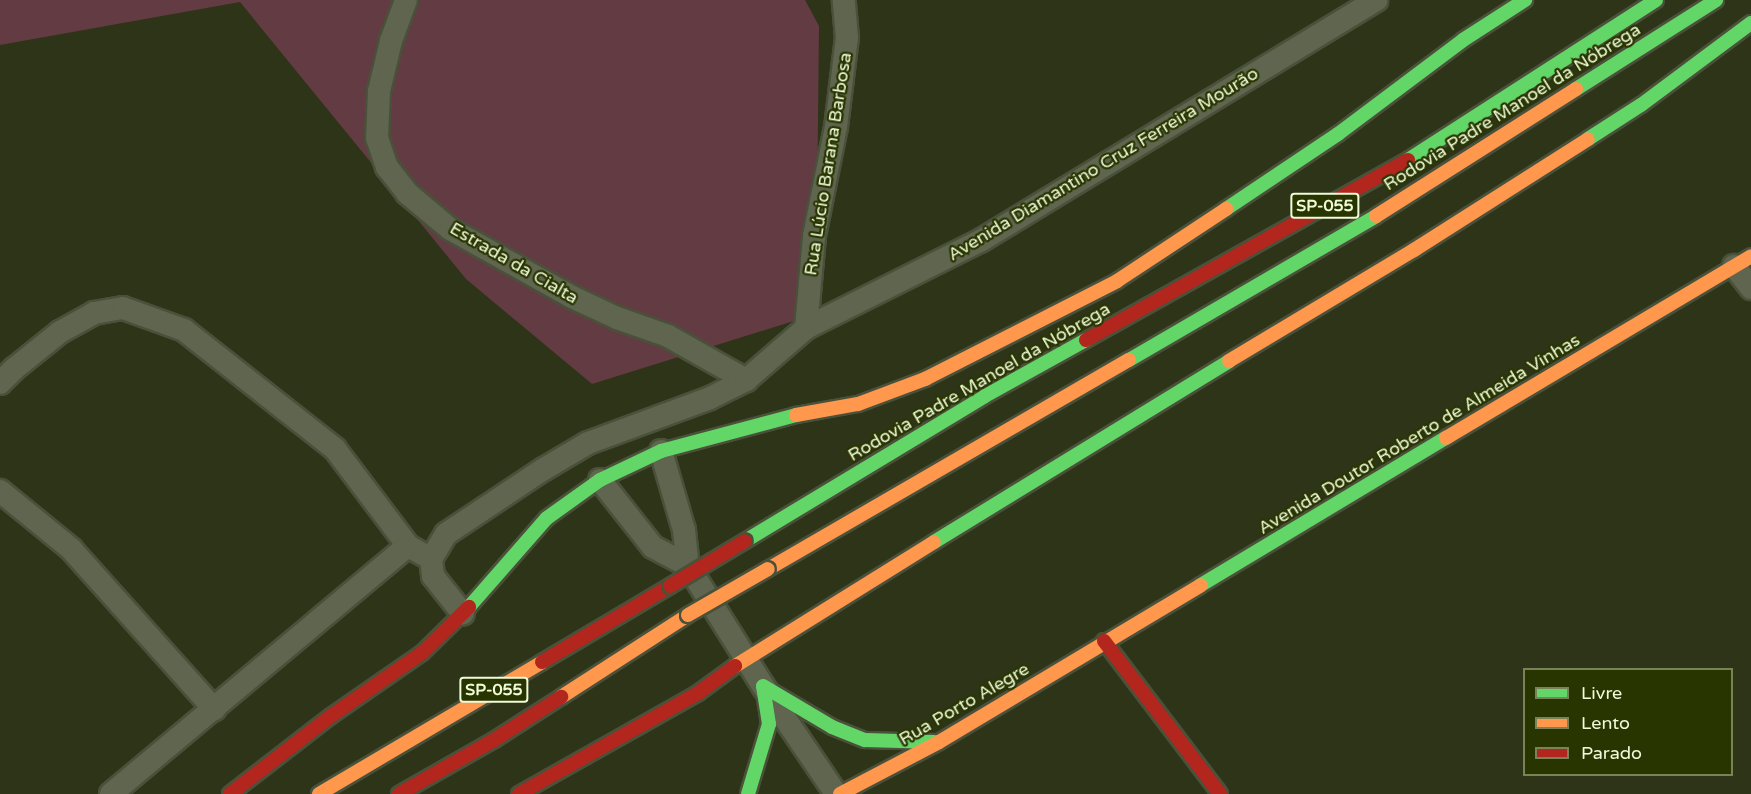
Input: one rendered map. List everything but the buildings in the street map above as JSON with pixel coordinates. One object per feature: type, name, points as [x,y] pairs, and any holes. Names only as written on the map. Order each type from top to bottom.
[{"type":"main road","points":[[230,794],[331,716],[422,652],[464,614],[547,518],[600,480],[631,463],[661,452],[782,418],[858,404],[925,379],[1117,281],[1338,134],[1463,40],[1525,0]]},
{"type":"main road","name":"Rodovia Padre Manoel da Nóbrega","points":[[319,794],[985,396],[1402,163],[1656,0]]},
{"type":"main road","name":"Rodovia Padre Manoel da Nóbrega","points":[[399,794],[494,740],[688,615],[1355,229],[1716,0]]},
{"type":"main road","points":[[519,794],[698,693],[746,659],[1080,451],[1414,250],[1641,105],[1751,23]]},
{"type":"main road","name":"Avenida Doutor Roberto de Almeida Vinhas","points":[[1104,641],[1743,261]]},
{"type":"main road","points":[[1104,641],[1220,794]]},
{"type":"main road","name":"Rua Porto Alegre","points":[[838,794],[939,742],[1104,641]]},
{"type":"main road","points":[[763,686],[797,704],[832,728],[865,740],[898,743],[939,742]]},
{"type":"main road","points":[[747,794],[768,724],[763,686]]},
{"type":"street","name":"Estrada da Cialta","points":[[405,0],[391,41],[379,91],[377,138],[387,167],[408,193],[450,229],[572,297],[617,318],[668,336],[746,380]]},
{"type":"street","name":"Rua Lúcio Barana Barbosa","points":[[806,328],[814,236],[836,127],[847,38],[844,0]]},
{"type":"street","name":"Avenida Diamantino Cruz Ferreira Mourão","points":[[431,559],[446,534],[544,469],[588,443],[710,398],[746,380],[806,328],[980,241],[1377,0]]},
{"type":"street","points":[[1743,261],[1751,288]]},
{"type":"street","points":[[0,383],[60,332],[94,313],[123,308],[184,330],[335,449],[408,546],[431,559],[433,576],[464,614]]},
{"type":"street","points":[[661,452],[684,530],[688,566],[763,686],[838,794]]},
{"type":"street","points":[[600,480],[653,547],[688,566]]},
{"type":"street","points":[[0,491],[71,549],[213,709]]},
{"type":"street","points":[[111,794],[408,546]]},
{"type":"shaded area","points":[[0,0],[805,0],[819,26],[816,314],[592,384],[466,279],[240,2],[0,45]]},
{"type":"traffic: fast","points":[[1226,209],[1338,134],[1463,40],[1525,0]]},
{"type":"traffic: fast","points":[[1408,160],[1656,0]]},
{"type":"traffic: fast","points":[[1576,89],[1716,0]]},
{"type":"traffic: fast","points":[[1588,139],[1641,105],[1751,23]]},
{"type":"traffic: fast","points":[[1129,360],[1376,216]]},
{"type":"traffic: fast","points":[[745,541],[985,396],[1086,340]]},
{"type":"traffic: fast","points":[[934,542],[1229,361]]},
{"type":"traffic: fast","points":[[469,607],[547,518],[600,480],[661,451],[796,415]]},
{"type":"traffic: fast","points":[[1201,585],[1446,438]]},
{"type":"traffic: fast","points":[[763,686],[832,727],[865,740],[934,742]]},
{"type":"traffic: fast","points":[[748,794],[769,724],[763,686]]},
{"type":"traffic: slow","points":[[1376,216],[1576,89]]},
{"type":"traffic: slow","points":[[1229,361],[1414,250],[1588,139]]},
{"type":"traffic: slow","points":[[796,415],[858,404],[925,379],[1117,281],[1226,209]]},
{"type":"traffic: slow","points":[[1446,438],[1751,256]]},
{"type":"traffic: slow","points":[[768,569],[1129,360]]},
{"type":"traffic: slow","points":[[735,666],[934,542]]},
{"type":"traffic: slow","points":[[688,615],[768,569]]},
{"type":"traffic: slow","points":[[840,794],[939,742],[1201,585]]},
{"type":"traffic: slow","points":[[561,697],[688,615]]},
{"type":"traffic: slow","points":[[319,794],[542,662]]},
{"type":"traffic: jam","points":[[1086,340],[1408,160]]},
{"type":"traffic: jam","points":[[670,586],[745,541]]},
{"type":"traffic: jam","points":[[542,662],[670,586]]},
{"type":"traffic: jam","points":[[230,794],[331,716],[422,653],[469,607]]},
{"type":"traffic: jam","points":[[1104,641],[1220,794]]},
{"type":"traffic: jam","points":[[519,794],[698,693],[735,666]]},
{"type":"traffic: jam","points":[[399,794],[494,740],[561,697]]}]
